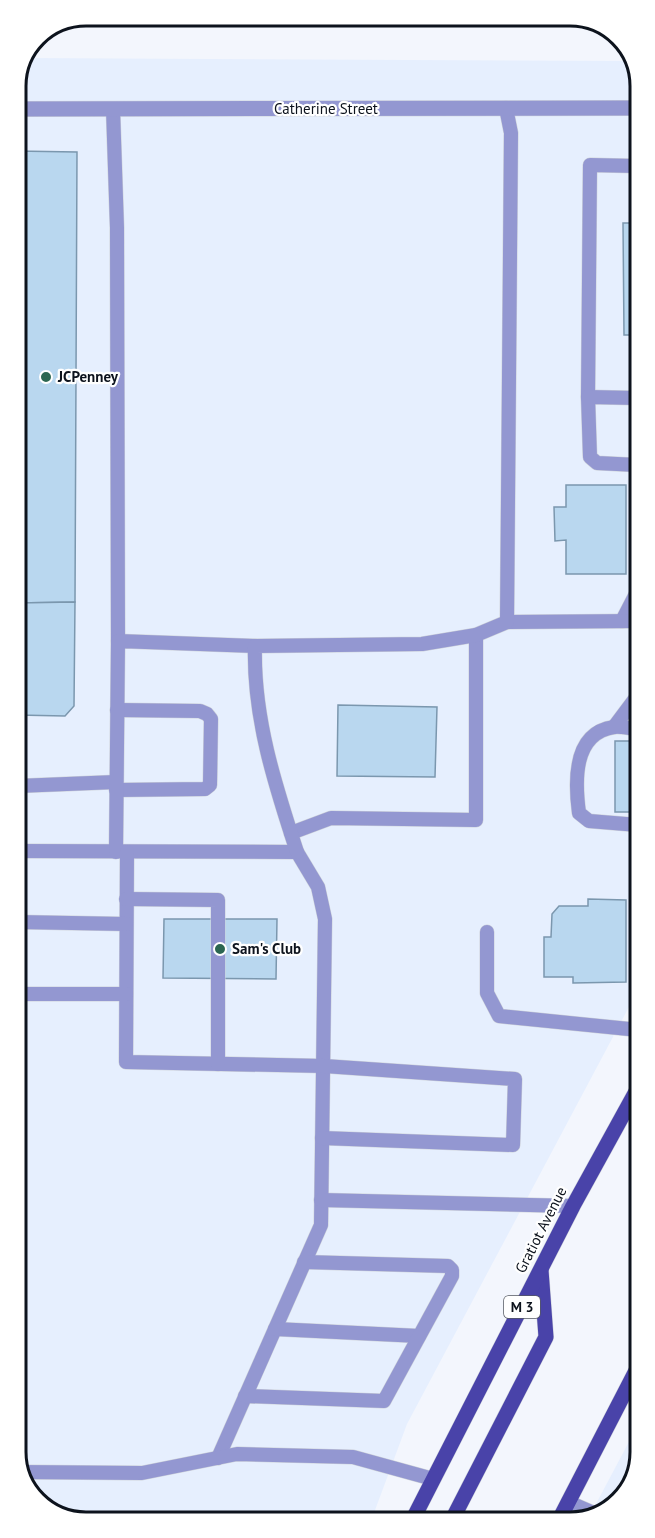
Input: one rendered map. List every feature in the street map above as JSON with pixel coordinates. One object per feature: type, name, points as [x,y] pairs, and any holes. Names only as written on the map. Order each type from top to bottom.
[{"type":"main road","name":"Gratiot Avenue","points":[[416,1512],[573,1206],[630,1102]]},
{"type":"main road","points":[[456,1512],[546,1337],[541,1269]]},
{"type":"main road","points":[[563,1512],[630,1382]]},
{"type":"street","name":"Catherine Street","points":[[26,109],[630,108]]},
{"type":"lane","points":[[506,108],[511,133],[507,622]]},
{"type":"lane","points":[[112,109],[117,228],[116,786],[126,899],[126,1062],[324,1066],[515,1079],[513,1145],[322,1138]]},
{"type":"lane","points":[[630,166],[590,165],[588,398],[590,457],[597,463],[630,465]]},
{"type":"lane","points":[[588,398],[630,398]]},
{"type":"lane","points":[[622,621],[630,606]]},
{"type":"lane","points":[[118,641],[255,646],[422,644],[476,635],[507,622],[630,621]]},
{"type":"lane","points":[[291,833],[331,818],[476,820],[476,635]]},
{"type":"lane","points":[[218,1458],[321,1225],[325,919],[318,887],[297,852],[268,759],[254,678],[255,646]]},
{"type":"lane","points":[[614,727],[630,706]]},
{"type":"lane","points":[[26,786],[206,789],[210,785],[211,720],[207,714],[200,711],[117,711]]},
{"type":"lane","points":[[630,728],[614,727],[597,734],[580,753],[575,784],[579,813],[589,821],[630,824]]},
{"type":"lane","points":[[26,851],[297,852]]},
{"type":"lane","points":[[126,899],[218,900],[218,1064]]},
{"type":"lane","points":[[26,922],[126,924]]},
{"type":"lane","points":[[487,932],[487,993],[500,1016],[630,1029]]},
{"type":"lane","points":[[26,993],[126,994]]},
{"type":"lane","points":[[321,1200],[573,1206]]},
{"type":"lane","points":[[246,1396],[384,1401],[452,1276],[452,1270],[448,1266],[304,1262]]},
{"type":"lane","points":[[275,1329],[419,1336]]},
{"type":"lane","points":[[29,1472],[142,1473],[237,1454],[353,1457],[433,1479]]},
{"type":"lane","points":[[568,1502],[586,1510]]},
{"type":"shaded area","points":[[33,58],[623,61],[626,66],[630,86],[630,1005],[407,1424],[374,1512],[82,1512],[66,1509],[49,1500],[36,1486],[29,1472],[26,1452],[26,82]]},
{"type":"shaded area","points":[[630,1440],[629,1460],[623,1479],[612,1495],[595,1507]]},
{"type":"building","name":"JCPenney","points":[[26,151],[77,152],[75,602],[26,603]]},
{"type":"building","points":[[623,223],[630,223],[630,335],[624,335]]},
{"type":"building","points":[[566,485],[626,485],[626,574],[566,574],[566,540],[555,541],[554,507],[566,507]]},
{"type":"building","points":[[75,602],[74,706],[65,716],[26,715],[26,603]]},
{"type":"building","points":[[338,705],[437,707],[435,777],[337,776]]},
{"type":"building","points":[[615,741],[630,741],[630,812],[615,812]]},
{"type":"building","points":[[588,899],[626,900],[626,982],[573,983],[573,977],[544,977],[544,937],[551,937],[552,914],[559,906],[588,906]]},
{"type":"building","name":"Sam's Club","points":[[164,919],[277,919],[276,979],[163,978]]},
{"type":"place","name":"JCPenney","points":[[46,377]]},
{"type":"place","name":"Sam's Club","points":[[220,949]]}]
